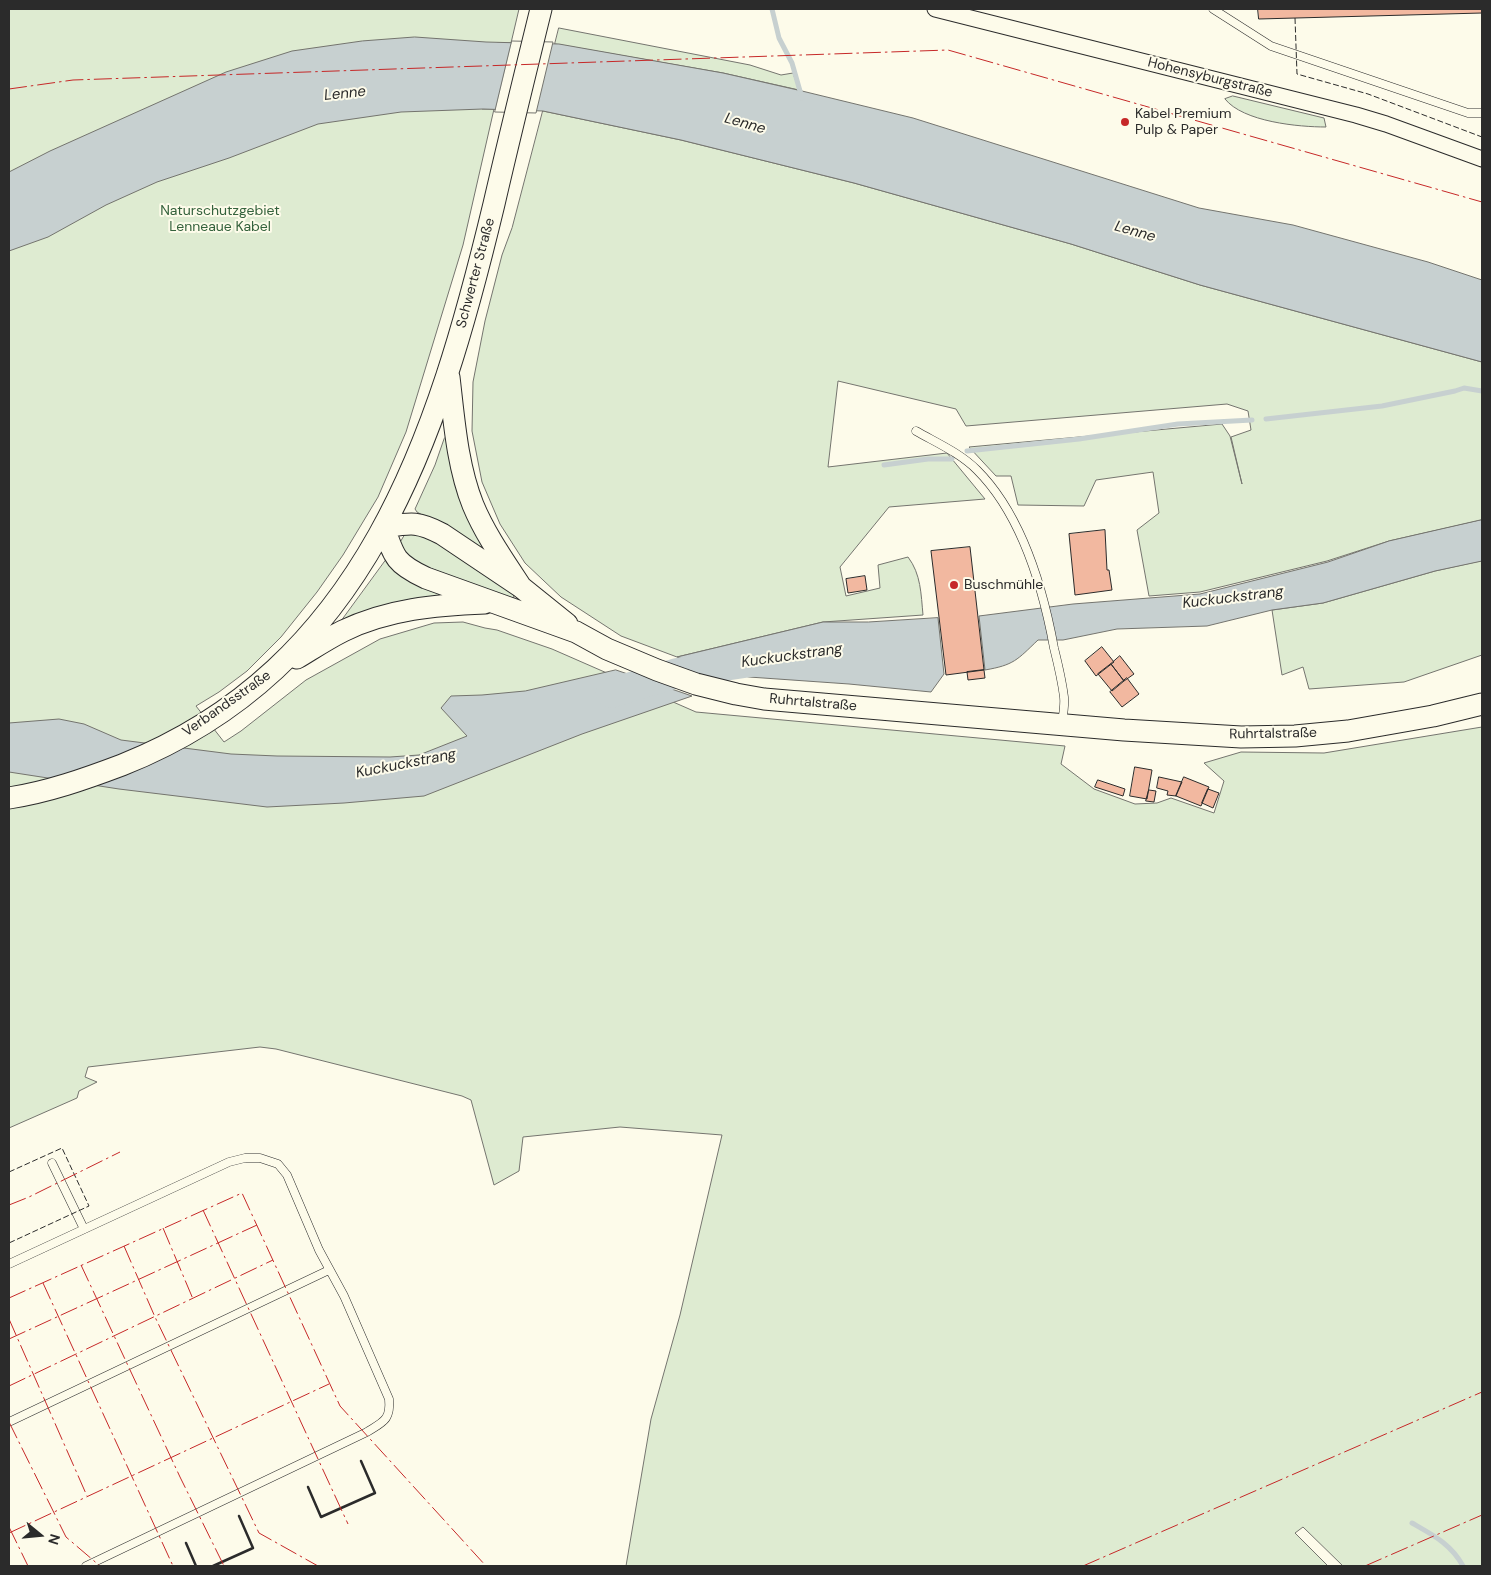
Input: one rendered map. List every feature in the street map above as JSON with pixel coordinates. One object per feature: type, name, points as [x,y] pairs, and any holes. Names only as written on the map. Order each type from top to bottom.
[{"type":"main road","name":"Schwerter Straße","points":[[384,527],[418,454],[448,372],[468,308],[540,9]]},
{"type":"main road","points":[[448,372],[458,445],[467,488],[481,523],[521,587]]},
{"type":"main road","name":"Ruhrtalstraße","points":[[576,632],[521,587],[442,534],[430,528],[410,523],[384,527],[393,554],[408,568],[426,578],[576,632],[607,649],[657,670],[696,684],[736,694],[786,701],[1062,725],[1241,737],[1295,736],[1348,731],[1391,724],[1482,704]]},
{"type":"main road","name":"Verbandsstraße","points":[[9,798],[46,790],[126,763],[182,736],[215,716],[275,671],[311,634],[354,576],[384,527]]},
{"type":"main road","points":[[275,671],[343,632],[373,619],[418,607],[494,602]]},
{"type":"street","name":"Hohensyburgstraße","points":[[935,9],[1328,107],[1386,124],[1482,159]]},
{"type":"lane","points":[[1213,9],[1271,46],[1468,113],[1482,113]]},
{"type":"lane","points":[[916,432],[952,450],[977,470],[1000,500],[1024,544],[1046,606],[1064,699],[1062,725]]},
{"type":"lane","points":[[9,1264],[229,1162],[245,1158],[260,1158],[278,1164],[288,1175],[329,1270],[344,1296],[389,1399],[390,1411],[386,1420],[367,1432],[86,1566]]},
{"type":"lane","points":[[52,1163],[84,1229]]},
{"type":"lane","points":[[9,1422],[329,1270]]},
{"type":"green space","name":"Naturschutzgebiet Lenneaue Kabel","points":[[9,9],[519,9],[511,43],[497,43],[482,109],[494,109],[463,245],[406,432],[378,497],[343,555],[317,592],[281,637],[247,671],[196,706],[224,742],[306,680],[380,639],[434,623],[463,622],[497,630],[552,649],[696,712],[1065,746],[1061,764],[1094,789],[1135,804],[1157,803],[1171,798],[1214,813],[1224,781],[1204,763],[1241,752],[1324,753],[1482,727],[1482,1566],[1343,1566],[1303,1527],[1295,1533],[1328,1566],[626,1566],[651,1419],[680,1315],[722,1135],[620,1127],[523,1137],[519,1171],[494,1185],[471,1100],[462,1096],[276,1049],[260,1047],[88,1067],[85,1077],[97,1082],[79,1091],[77,1098],[9,1128]]},
{"type":"green space","points":[[559,28],[750,65],[781,75],[793,73],[799,90],[723,73],[555,44]]},
{"type":"green space","points":[[1233,96],[1324,118],[1326,127],[1301,126],[1258,118],[1233,107],[1225,99]]},
{"type":"green space","points":[[543,111],[681,140],[854,183],[1071,244],[1200,285],[1482,362],[1482,520],[1389,541],[1327,561],[1200,592],[1149,596],[1137,530],[1159,513],[1153,472],[1096,480],[1084,506],[1018,505],[1011,476],[996,476],[969,447],[1222,424],[1230,436],[1242,484],[1231,437],[1251,430],[1248,411],[1227,404],[966,426],[956,409],[838,381],[828,467],[947,453],[985,499],[889,507],[840,567],[846,596],[880,588],[878,565],[908,557],[918,577],[923,615],[823,622],[677,657],[621,636],[561,597],[525,563],[500,524],[482,482],[472,431],[473,382],[485,321]]},
{"type":"green space","points":[[447,436],[491,554],[417,512],[415,509],[435,465],[444,439]]},
{"type":"green space","points":[[423,532],[513,593],[514,598],[510,599],[409,560],[399,544],[405,534]]},
{"type":"green space","points":[[386,560],[447,595],[342,620]]},
{"type":"green space","points":[[1482,561],[1482,655],[1404,682],[1309,689],[1303,667],[1282,675],[1272,610],[1323,603],[1435,571]]},
{"type":"water","name":"Lenne","points":[[415,37],[486,42],[559,44],[723,73],[913,118],[1199,208],[1293,225],[1428,262],[1482,280],[1482,362],[1200,285],[1071,244],[854,183],[681,140],[543,111],[483,109],[401,112],[318,124],[229,158],[157,182],[106,205],[48,237],[9,251],[9,172],[50,151],[226,72],[292,51],[362,41]]},
{"type":"water","points":[[1482,520],[1482,561],[1435,571],[1323,603],[1272,610],[1207,626],[1117,629],[1063,640],[1038,640],[1015,661],[985,670],[979,616],[1073,604],[1200,594],[1328,562],[1389,541]]},
{"type":"water","points":[[938,618],[944,674],[931,692],[749,677],[715,670],[677,657],[823,622],[868,622]]},
{"type":"water","points":[[616,670],[692,696],[582,734],[424,796],[267,807],[119,789],[9,772],[9,723],[59,719],[84,724],[121,740],[231,754],[390,757],[419,755],[467,736],[441,708],[451,696],[525,691]]},
{"type":"pier","points":[[512,41],[553,42],[536,113],[495,112]]},
{"type":"building","points":[[1258,9],[1482,9],[1482,13],[1259,19]]},
{"type":"building","points":[[1105,530],[1107,570],[1109,570],[1112,590],[1075,595],[1069,534]]},
{"type":"building","name":"Buschmühle","points":[[970,547],[984,670],[946,675],[931,551]]},
{"type":"building","points":[[865,576],[867,590],[848,593],[846,579]]},
{"type":"building","points":[[1102,647],[1114,662],[1096,676],[1085,661]]},
{"type":"building","points":[[1120,656],[1134,674],[1124,681],[1111,664]]},
{"type":"building","points":[[1111,664],[1124,681],[1112,691],[1098,674]]},
{"type":"building","points":[[984,670],[985,678],[968,680],[967,672]]},
{"type":"building","points":[[1127,678],[1139,694],[1122,707],[1110,692]]},
{"type":"building","points":[[1135,767],[1152,770],[1147,799],[1130,796]]},
{"type":"building","points":[[1159,777],[1182,782],[1176,796],[1167,795],[1168,791],[1157,788]]},
{"type":"building","points":[[1184,777],[1209,787],[1201,806],[1176,796]]},
{"type":"building","points":[[1098,780],[1125,789],[1123,796],[1095,787]]},
{"type":"building","points":[[1208,789],[1219,793],[1213,808],[1202,803]]},
{"type":"building","points":[[1149,790],[1156,791],[1154,802],[1146,801]]},
{"type":"waterway","points":[[772,9],[779,38],[792,63],[802,98]]},
{"type":"waterway","points":[[1266,419],[1382,406],[1464,388],[1482,391]]},
{"type":"waterway","points":[[967,451],[1079,439],[1178,424],[1252,420]]},
{"type":"waterway","points":[[884,465],[928,459],[952,459]]},
{"type":"waterway","name":"Kuckuckstrang","points":[[611,693],[677,673],[751,662]]},
{"type":"waterway","points":[[1412,1523],[1447,1546],[1463,1566]]},
{"type":"fence","points":[[1295,18],[1297,74],[1368,94],[1482,137]]},
{"type":"fence","points":[[9,1172],[62,1148],[89,1206],[9,1243]]},
{"type":"wall","points":[[308,1487],[321,1517],[375,1493],[361,1461]]},
{"type":"wall","points":[[213,1566],[253,1548],[239,1516]]},
{"type":"wall","points":[[186,1543],[196,1566]]},
{"type":"power","points":[[9,89],[73,80],[948,50],[1482,202]]},
{"type":"power","points":[[9,1205],[120,1152]]},
{"type":"power","points":[[9,1298],[242,1193],[340,1406],[486,1566]]},
{"type":"power","points":[[203,1210],[348,1524]]},
{"type":"power","points":[[9,1339],[257,1225]]},
{"type":"power","points":[[163,1228],[193,1299]]},
{"type":"power","points":[[124,1246],[155,1317],[259,1533],[318,1566]]},
{"type":"power","points":[[9,1386],[273,1260]]},
{"type":"power","points":[[81,1265],[180,1477],[224,1566]]},
{"type":"power","points":[[43,1283],[173,1566]]},
{"type":"power","points":[[9,1319],[87,1496]]},
{"type":"power","points":[[9,1533],[329,1384]]},
{"type":"power","points":[[1083,1566],[1482,1392]]},
{"type":"power","points":[[9,1422],[66,1537],[100,1566]]},
{"type":"power","points":[[1365,1566],[1482,1515]]},
{"type":"power","points":[[9,1527],[28,1566]]},
{"type":"place","name":"Kabel Premium Pulp & Paper","points":[[1125,122]]},
{"type":"place","name":"Buschmühle","points":[[954,585]]}]
